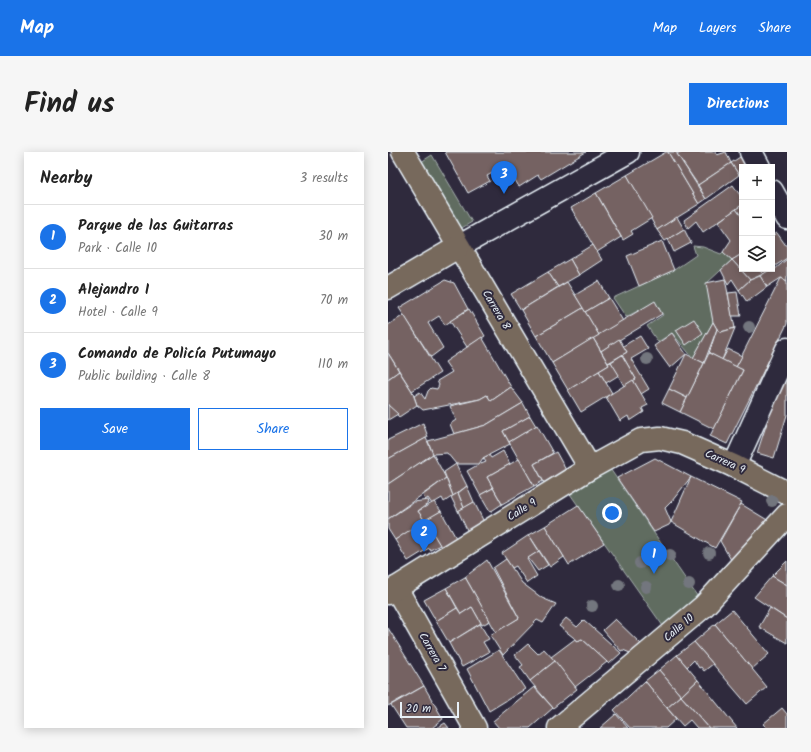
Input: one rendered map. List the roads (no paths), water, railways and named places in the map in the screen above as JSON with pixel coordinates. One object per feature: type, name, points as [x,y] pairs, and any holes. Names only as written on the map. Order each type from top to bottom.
[{"type":"main road","name":"Carrera 8","points":[[403,152],[590,468]]},
{"type":"main road","points":[[388,288],[458,247]]},
{"type":"main road","name":"Calle 9","points":[[391,586],[590,468],[641,440],[660,438]]},
{"type":"main road","name":"Carrera 9","points":[[660,438],[682,443],[734,466],[787,493]]},
{"type":"main road","name":"Calle 10","points":[[559,728],[704,606],[787,515]]},
{"type":"main road","name":"Carrera 7","points":[[391,586],[475,728]]},
{"type":"street","points":[[458,247],[628,152]]},
{"type":"street","points":[[751,152],[757,164]]},
{"type":"street","points":[[775,196],[787,218]]},
{"type":"street","points":[[734,466],[787,349]]},
{"type":"place","name":"Comando de Policía Putumayo","points":[[504,194]]},
{"type":"place","name":"Alejandro I","points":[[424,552]]},
{"type":"place","name":"Parque de las Guitarras","points":[[654,574]]}]
